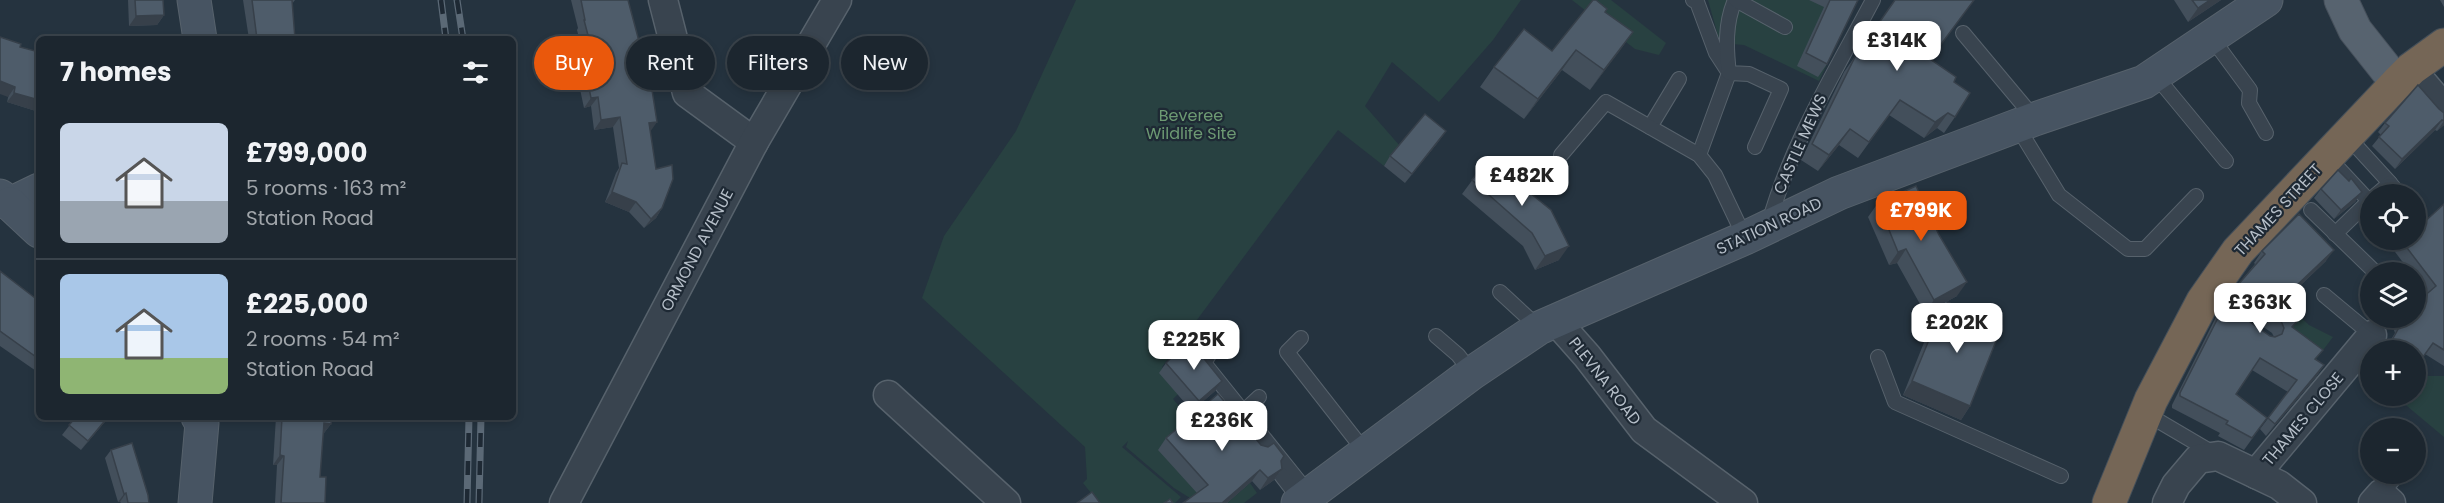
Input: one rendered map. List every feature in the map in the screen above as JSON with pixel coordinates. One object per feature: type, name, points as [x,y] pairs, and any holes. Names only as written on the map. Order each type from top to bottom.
[{"type":"highway","name":"THAMES STREET","points":[[2109,503],[2145,413],[2169,363],[2211,299],[2238,251],[2404,76],[2444,45]]},
{"type":"main road","points":[[2342,0],[2355,30],[2404,76]]},
{"type":"street","points":[[194,0],[200,36]]},
{"type":"street","points":[[663,0],[687,93],[754,142]]},
{"type":"street","name":"ORMOND AVENUE","points":[[564,503],[754,142],[837,0]]},
{"type":"street","name":"STATION ROAD","points":[[1312,498],[1366,453],[1472,373],[1548,324],[1757,233],[1839,193],[2026,123],[2144,82],[2266,0]]},
{"type":"street","points":[[2404,76],[2444,108]]},
{"type":"street","points":[[36,190],[5,200],[36,228]]},
{"type":"street","name":"PLEVNA ROAD","points":[[1548,324],[1587,356],[1644,430],[1743,503]]},
{"type":"street","name":"THAMES CLOSE","points":[[2256,474],[2372,335]]},
{"type":"street","points":[[888,395],[1006,503]]},
{"type":"street","points":[[195,503],[200,420]]},
{"type":"street","points":[[2166,503],[2176,485],[2198,459],[2218,456]]},
{"type":"street","name":"THAMES CLOSE","points":[[2218,456],[2279,485],[2302,503]]},
{"type":"lane","points":[[1693,0],[1697,3],[1716,53],[1729,73]]},
{"type":"lane","points":[[1699,154],[1729,73],[1726,45],[1731,9],[1736,0],[1785,27]]},
{"type":"lane","name":"CASTLE MEWS","points":[[1757,233],[1815,106],[1874,0]]},
{"type":"lane","points":[[1963,33],[2026,123],[2060,195],[2128,249],[2145,249],[2196,196]]},
{"type":"lane","points":[[2211,37],[2250,90],[2249,103],[2266,133]]},
{"type":"lane","points":[[1729,73],[1749,74],[1781,89],[1755,147]]},
{"type":"lane","points":[[2155,75],[2226,160]]},
{"type":"lane","points":[[1650,127],[1679,79]]},
{"type":"lane","points":[[1561,155],[1606,102],[1699,154],[1757,233]]},
{"type":"lane","points":[[2337,146],[2390,183]]},
{"type":"lane","points":[[2337,146],[2360,184]]},
{"type":"lane","points":[[2311,210],[2364,262]]},
{"type":"lane","points":[[2335,234],[2360,210]]},
{"type":"lane","points":[[1500,292],[1548,324]]},
{"type":"lane","points":[[2324,295],[2372,335]]},
{"type":"lane","points":[[1436,336],[1458,355],[1472,373]]},
{"type":"lane","points":[[1301,338],[1287,352],[1366,453]]},
{"type":"lane","points":[[1212,350],[1204,363],[1312,498]]},
{"type":"lane","points":[[1878,357],[1895,402],[2061,476]]},
{"type":"lane","points":[[1243,412],[1259,396]]},
{"type":"lane","points":[[1221,407],[1259,450]]},
{"type":"lane","points":[[2145,413],[2218,456]]},
{"type":"lane","points":[[1281,476],[1312,498]]},
{"type":"green space","name":"Beveree Wildlife Site","points":[[1076,0],[1521,0],[1493,40],[1439,102],[1392,62],[1365,106],[1400,146],[1384,166],[1338,130],[1162,367],[1182,390],[1173,399],[1192,421],[1222,503],[1198,503],[1174,488],[1126,447],[1128,441],[1122,447],[1181,497],[1175,503],[1099,503],[1083,483],[1087,479],[1085,447],[922,298],[944,236],[1016,131]]},
{"type":"green space","points":[[1572,0],[1611,0],[1666,43],[1659,55],[1635,49]]},
{"type":"green space","points":[[1708,0],[1858,0],[1819,81],[1744,45],[1720,43]]},
{"type":"green space","points":[[2275,293],[2309,325],[2333,337],[2314,362],[2271,307]]},
{"type":"green space","points":[[2426,376],[2444,376],[2444,437],[2426,422],[2426,418],[2421,418],[2407,406],[2426,406]]},
{"type":"green space","points":[[1250,483],[1257,493],[1244,503],[1227,503]]},
{"type":"building","points":[[135,0],[163,0],[164,15],[136,16]]},
{"type":"building","points":[[252,0],[292,0],[295,36],[257,36]]},
{"type":"building","points":[[581,0],[628,0],[638,36],[626,36],[626,90],[652,90],[657,122],[649,123],[656,169],[672,165],[673,179],[662,208],[651,219],[636,202],[612,192],[622,163],[627,164],[620,117],[601,120],[598,97],[591,98],[589,90],[614,90],[614,36],[588,36]]},
{"type":"building","points":[[1593,0],[1607,9],[1605,12],[1633,32],[1604,70],[1576,50],[1538,99],[1494,67],[1524,29],[1552,51]]},
{"type":"building","points":[[1830,0],[1858,0],[1827,64],[1806,53]]},
{"type":"building","points":[[1895,0],[1974,0],[1930,59],[1956,77],[1954,82],[1970,93],[1955,117],[1948,113],[1935,122],[1900,100],[1869,142],[1850,129],[1829,155],[1812,144],[1855,57]]},
{"type":"building","points":[[2192,0],[2210,0],[2198,8]]},
{"type":"building","points":[[0,37],[21,44],[20,47],[36,51],[36,99],[14,93],[15,87],[0,81]]},
{"type":"building","points":[[2418,85],[2444,113],[2444,121],[2442,120],[2402,159],[2379,137],[2389,126],[2385,123]]},
{"type":"building","points":[[1425,114],[1446,131],[1412,174],[1390,156]]},
{"type":"building","points":[[1488,159],[1551,210],[1569,246],[1545,256],[1532,233],[1472,180]]},
{"type":"building","points":[[2338,170],[2349,181],[2351,178],[2360,189],[2360,194],[2341,210],[2321,189]]},
{"type":"building","points":[[1916,186],[1939,235],[1967,282],[1934,300],[1906,249],[1898,252],[1878,203]]},
{"type":"building","points":[[2444,204],[2444,350],[2433,343],[2426,353],[2426,340],[2392,340],[2399,328],[2426,328],[2426,295],[2436,286],[2426,273],[2426,262],[2418,262],[2409,250],[2426,250],[2426,220]]},
{"type":"building","points":[[2299,214],[2334,250],[2278,303],[2299,319],[2292,327],[2323,350],[2315,359],[2324,365],[2275,424],[2268,418],[2297,380],[2260,358],[2236,394],[2267,418],[2252,438],[2226,424],[2228,421],[2180,396],[2180,393],[2226,302],[2245,312],[2250,322],[2270,336],[2275,337],[2282,334],[2284,328],[2281,321],[2263,309],[2257,299],[2236,287],[2265,254],[2262,251]]},
{"type":"building","points":[[0,271],[36,299],[36,357],[0,331]]},
{"type":"building","points":[[1945,301],[2002,326],[1970,406],[1912,381]]},
{"type":"building","points":[[1189,340],[1222,381],[1199,401],[1166,363]]},
{"type":"building","points":[[1218,394],[1261,445],[1268,447],[1274,443],[1284,456],[1281,461],[1282,469],[1268,478],[1260,470],[1222,503],[1183,503],[1208,485],[1166,438]]},
{"type":"building","points":[[73,420],[106,420],[88,441],[69,425]]},
{"type":"building","points":[[282,420],[332,420],[331,424],[324,423],[320,477],[326,477],[325,503],[281,503],[284,456],[280,455]]},
{"type":"building","points":[[132,443],[149,503],[128,503],[111,450]]},
{"type":"building","points":[[1092,492],[1100,503],[1077,503]]},
{"type":"railway","points":[[441,0],[446,36]]},
{"type":"railway","points":[[457,0],[463,36]]},
{"type":"railway","points":[[467,503],[469,420]]},
{"type":"railway","points":[[479,503],[481,420]]}]
